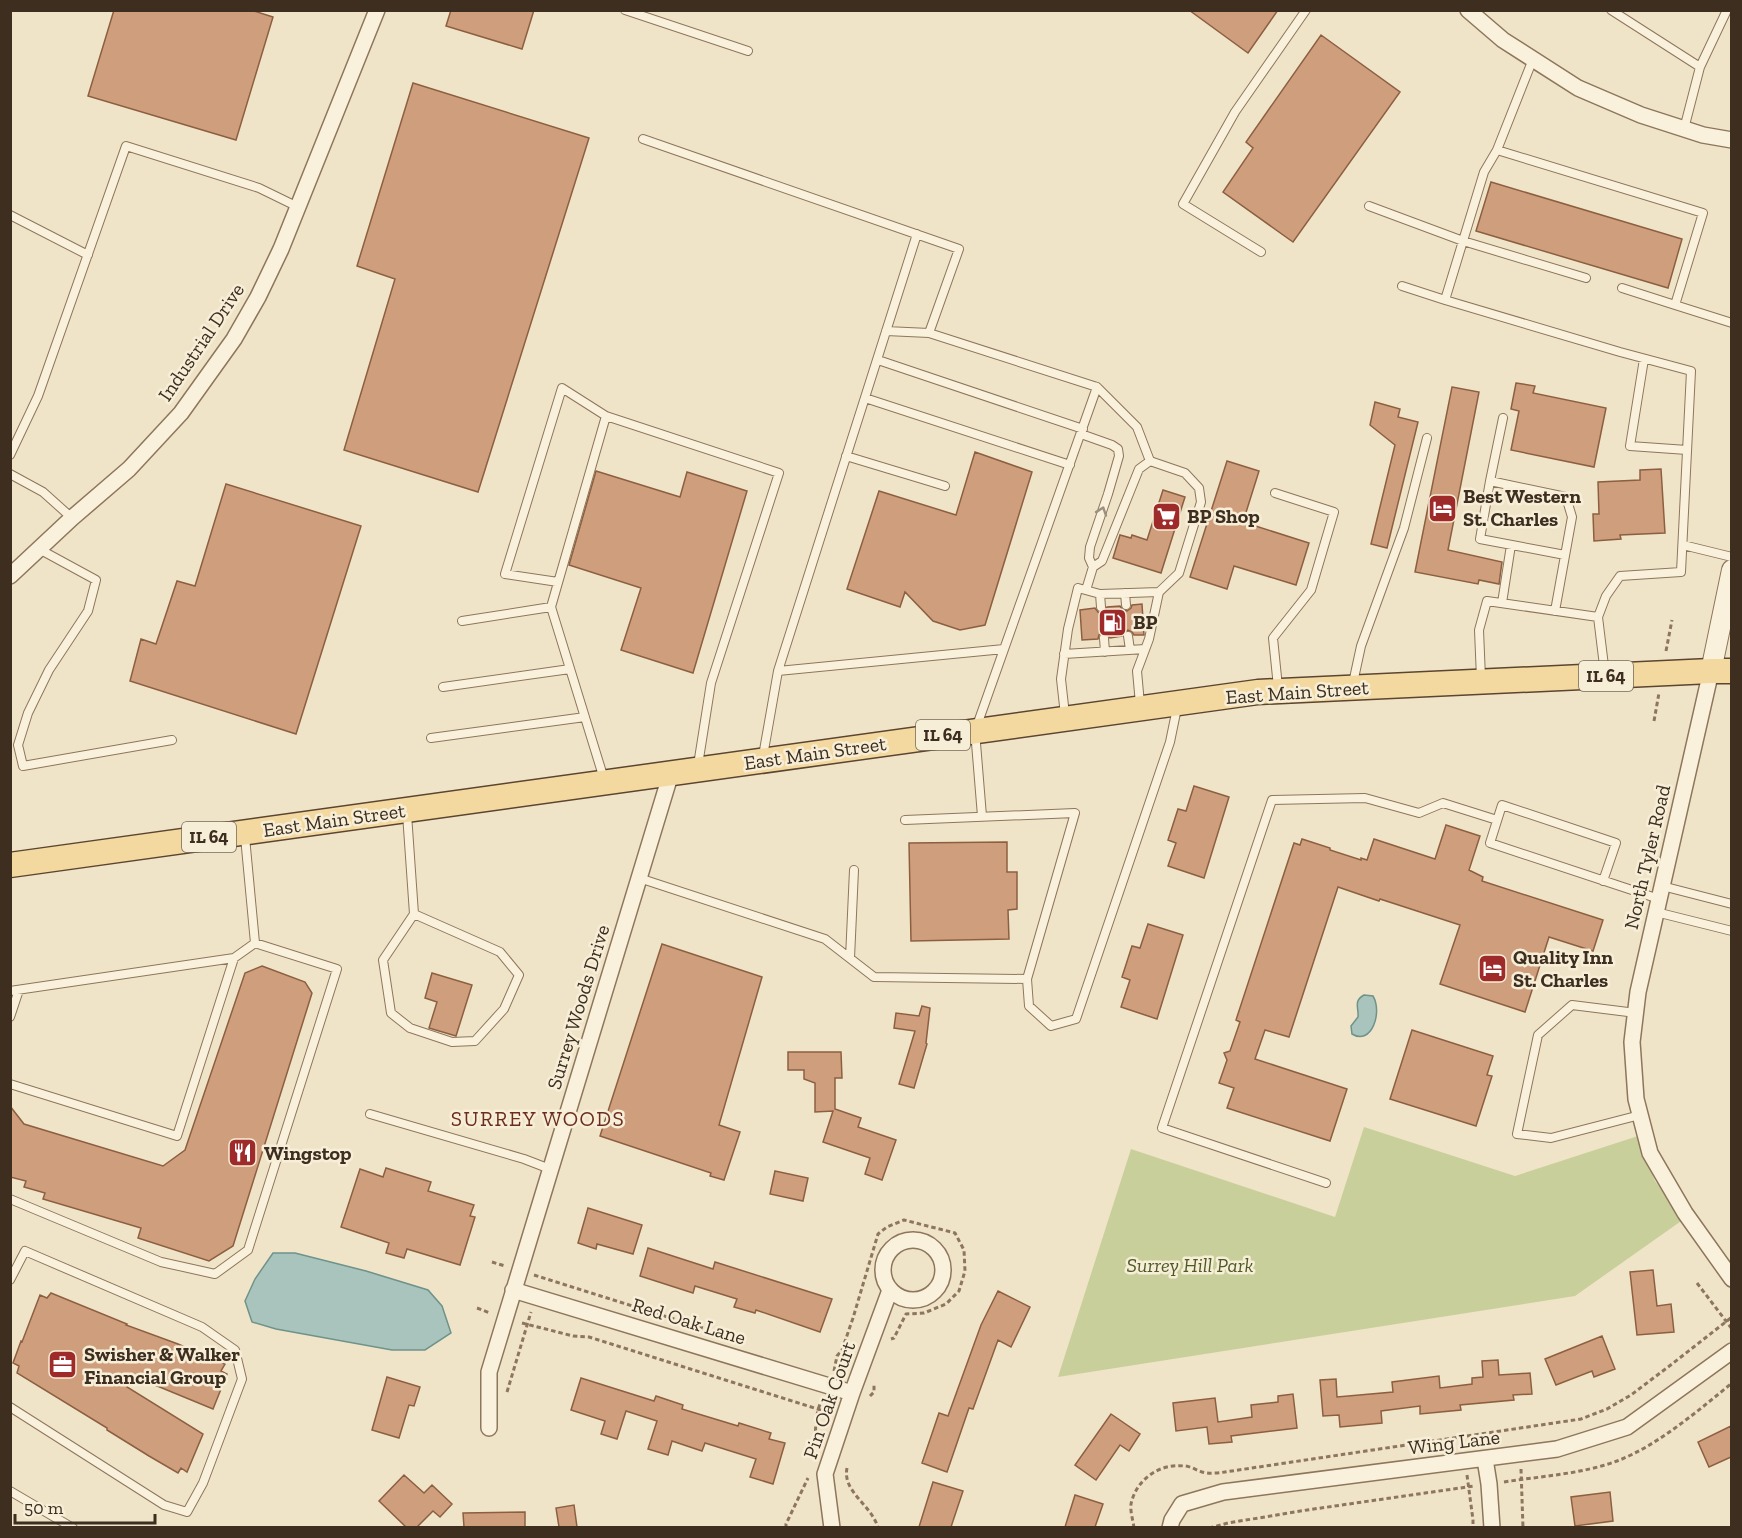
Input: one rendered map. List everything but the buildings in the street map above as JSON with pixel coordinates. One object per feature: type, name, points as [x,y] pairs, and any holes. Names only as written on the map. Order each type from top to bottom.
[{"type":"main road","name":"East Main Street","points":[[10,865],[1258,692],[1721,671]]},
{"type":"street","name":"Industrial Drive","points":[[10,576],[129,469],[181,412],[234,339],[258,297],[281,249],[377,10]]},
{"type":"street","points":[[1468,10],[1503,40],[1578,87],[1641,115],[1703,135],[1731,140]]},
{"type":"street","points":[[1721,671],[1731,570]]},
{"type":"street","name":"North Tyler Road","points":[[1721,671],[1659,899],[1638,992],[1632,1042],[1635,1099],[1650,1153],[1685,1212],[1731,1279]]},
{"type":"street","name":"Surrey Woods Drive","points":[[489,1428],[489,1372],[671,773]]},
{"type":"street","name":"Red Oak Lane","points":[[513,1290],[852,1393]]},
{"type":"street","name":"Pin Oak Court","points":[[832,1527],[825,1474],[890,1290]]},
{"type":"street","name":"Wing Lane","points":[[1170,1527],[1182,1504],[1223,1492],[1557,1449],[1627,1427],[1731,1351]]},
{"type":"street","points":[[1485,1459],[1492,1527]]},
{"type":"lane","points":[[625,10],[748,51]]},
{"type":"lane","points":[[1261,252],[1183,204],[1235,112],[1306,10]]},
{"type":"lane","points":[[1611,10],[1700,67]]},
{"type":"lane","points":[[1684,129],[1700,67],[1726,10]]},
{"type":"lane","points":[[1445,300],[1484,172],[1497,150],[1533,59]]},
{"type":"lane","points":[[643,139],[959,249],[929,333]]},
{"type":"lane","points":[[10,455],[39,396],[126,146],[259,188],[298,207]]},
{"type":"lane","points":[[1497,150],[1703,213],[1675,305]]},
{"type":"lane","points":[[1369,206],[1463,241],[1586,278]]},
{"type":"lane","points":[[10,215],[88,255]]},
{"type":"lane","points":[[762,760],[778,671],[917,234]]},
{"type":"lane","points":[[1402,286],[1691,371],[1681,572],[1620,576],[1606,596],[1598,617],[1606,676]]},
{"type":"lane","points":[[1622,288],[1731,323]]},
{"type":"lane","points":[[886,331],[929,333],[1097,387],[1137,427],[1150,461]]},
{"type":"lane","points":[[1644,359],[1630,446],[1687,450]]},
{"type":"lane","points":[[878,360],[1082,432],[1118,449],[1119,456],[1090,547],[1089,558],[1093,567]]},
{"type":"lane","points":[[982,816],[975,731],[1097,387]]},
{"type":"lane","points":[[558,582],[505,574],[562,388],[606,416],[779,473],[711,683],[697,769]]},
{"type":"lane","points":[[865,398],[1070,465]]},
{"type":"lane","points":[[605,782],[551,607],[606,416]]},
{"type":"lane","points":[[1503,418],[1480,539],[1565,555]]},
{"type":"lane","points":[[1352,688],[1361,646],[1404,528],[1427,438]]},
{"type":"lane","points":[[846,456],[945,486]]},
{"type":"lane","points":[[1086,590],[1093,567],[1102,561],[1139,469],[1150,461]]},
{"type":"lane","points":[[1141,708],[1137,671],[1149,639],[1159,592],[1179,573],[1201,502],[1200,488],[1185,472],[1150,461]]},
{"type":"lane","points":[[10,474],[43,492],[72,518]]},
{"type":"lane","points":[[1490,481],[1566,497],[1572,517],[1555,611]]},
{"type":"lane","points":[[1275,493],[1334,512],[1311,590],[1273,638],[1278,691]]},
{"type":"lane","points":[[1502,603],[1511,545]]},
{"type":"lane","points":[[1683,545],[1731,557]]},
{"type":"lane","points":[[39,549],[96,580],[88,611],[49,670],[28,713],[18,745],[23,766],[172,740]]},
{"type":"lane","points":[[1065,719],[1061,679],[1068,629],[1078,588],[1100,594],[1159,592]]},
{"type":"lane","points":[[1125,593],[1126,605]]},
{"type":"lane","points":[[1100,594],[1101,607]]},
{"type":"lane","points":[[1481,681],[1479,630],[1487,601],[1598,617]]},
{"type":"lane","points":[[462,621],[551,607]]},
{"type":"lane","points":[[1128,636],[1130,650]]},
{"type":"lane","points":[[1104,638],[1105,652]]},
{"type":"lane","points":[[778,671],[1004,649]]},
{"type":"lane","points":[[1064,654],[1145,649]]},
{"type":"lane","points":[[443,687],[570,669]]},
{"type":"lane","points":[[905,820],[1075,813],[1027,979],[1029,1006],[1051,1026],[1076,1019],[1170,742],[1178,703]]},
{"type":"lane","points":[[431,738],[585,717]]},
{"type":"lane","points":[[1326,1183],[1162,1128],[1272,800],[1365,798],[1419,813],[1443,802],[1497,820]]},
{"type":"lane","points":[[1604,881],[1616,843],[1502,805],[1490,843],[1604,881],[1659,899],[1731,931]]},
{"type":"lane","points":[[407,810],[414,914],[383,960],[391,1013],[410,1028],[452,1042],[475,1041],[504,1009],[519,975],[500,952],[414,914]]},
{"type":"lane","points":[[244,832],[255,943]]},
{"type":"lane","points":[[850,958],[854,870]]},
{"type":"lane","points":[[639,878],[825,939],[874,976],[1027,979]]},
{"type":"lane","points":[[1659,899],[1731,904]]},
{"type":"lane","points":[[10,1017],[15,990],[234,958],[255,943]]},
{"type":"lane","points":[[10,1199],[161,1262],[215,1274],[248,1250],[337,969],[255,943]]},
{"type":"lane","points":[[10,1084],[177,1136],[234,958]]},
{"type":"lane","points":[[1636,1013],[1572,1005],[1538,1035],[1517,1134],[1551,1138],[1640,1114]]},
{"type":"lane","points":[[370,1114],[494,1150],[550,1169]]},
{"type":"lane","points":[[10,1280],[25,1251],[202,1327],[235,1350],[242,1379],[203,1483],[187,1512],[164,1505],[10,1407]]},
{"type":"lane","points":[[10,1491],[73,1527]]},
{"type":"path","points":[[492,1262],[726,1335]]},
{"type":"path","points":[[507,1394],[541,1277]]},
{"type":"path","points":[[1697,1283],[1731,1329]]},
{"type":"path","points":[[477,1308],[573,1336],[589,1337],[827,1412]]},
{"type":"path","points":[[1134,1527],[1131,1506],[1135,1491],[1153,1472],[1171,1467],[1185,1466],[1204,1473],[1225,1472],[1581,1419],[1607,1409],[1631,1395],[1731,1317]]},
{"type":"path","points":[[816,1450],[815,1420],[818,1409],[834,1369],[843,1372]]},
{"type":"path","points":[[1521,1466],[1523,1527]]},
{"type":"path","points":[[786,1527],[810,1470]]},
{"type":"path","points":[[1466,1474],[1473,1527]]},
{"type":"path","points":[[1209,1527],[1370,1501]]},
{"type":"green space","name":"Surrey Hill Park","points":[[1364,1127],[1515,1176],[1638,1136],[1655,1181],[1684,1219],[1575,1296],[1058,1377],[1131,1149],[1335,1217]]},
{"type":"water","points":[[1364,995],[1373,996],[1377,1011],[1370,1032],[1359,1037],[1352,1034],[1351,1026],[1358,1017],[1357,1005]]},
{"type":"water","points":[[273,1253],[295,1253],[428,1290],[442,1306],[451,1333],[425,1350],[392,1350],[276,1329],[252,1322],[245,1301],[255,1279]]},
{"type":"place","name":"Best Western St. Charles","points":[[1442,508]]},
{"type":"place","name":"BP Shop","points":[[1166,516]]},
{"type":"place","name":"BP","points":[[1112,622]]},
{"type":"place","name":"Quality Inn St. Charles","points":[[1492,968]]},
{"type":"place","name":"Wingstop","points":[[243,1153]]},
{"type":"place","name":"Swisher & Walker Financial Group","points":[[63,1365]]},
{"type":"district","name":"SURREY WOODS","points":[[538,1118]]}]
